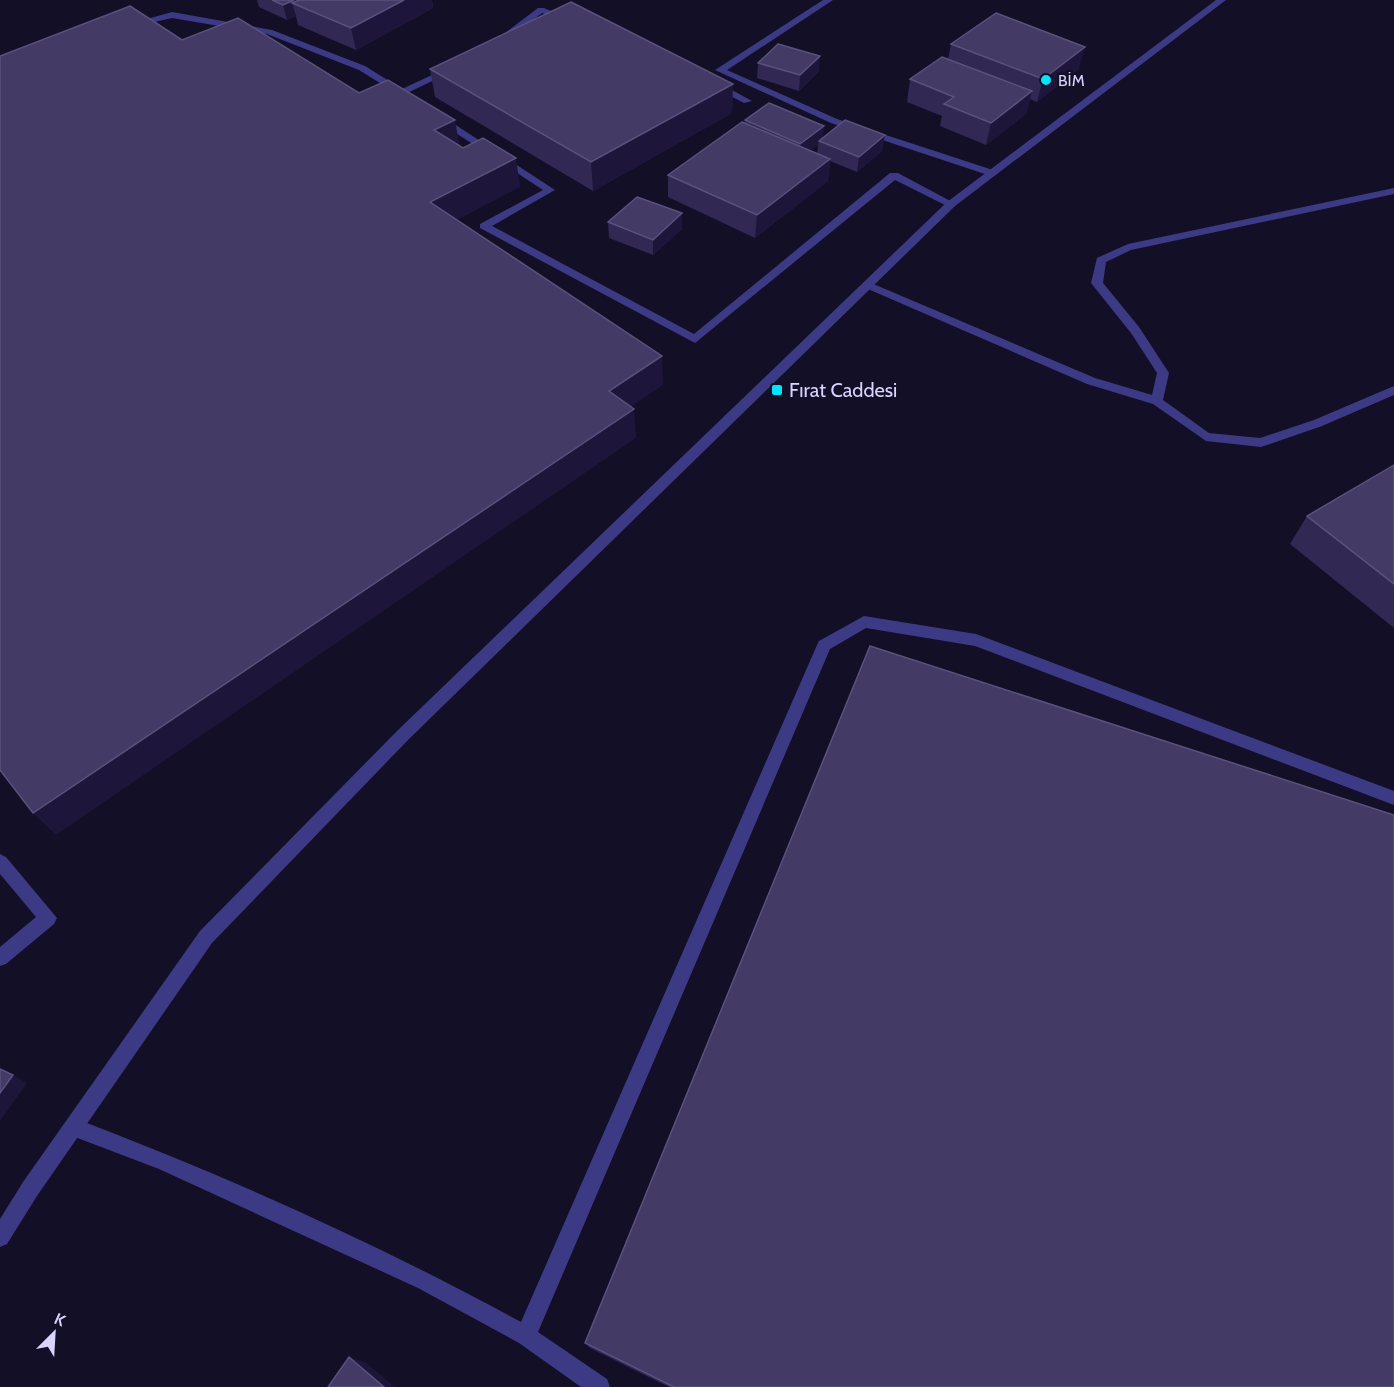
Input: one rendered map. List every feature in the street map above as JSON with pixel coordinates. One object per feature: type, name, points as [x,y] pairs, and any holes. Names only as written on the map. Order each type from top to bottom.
[{"type":"street","points":[[829,0],[720,70],[834,122],[992,173]]},
{"type":"street","points":[[0,1237],[206,937],[403,735],[951,204],[1222,0]]},
{"type":"street","points":[[498,43],[541,10],[574,22]]},
{"type":"street","points":[[117,29],[172,15],[269,32],[362,68],[411,100]]},
{"type":"street","points":[[401,93],[461,65]]},
{"type":"street","points":[[708,81],[747,101]]},
{"type":"street","points":[[431,113],[550,190],[484,226],[695,339],[894,175],[951,204]]},
{"type":"street","points":[[1157,401],[1163,373],[1135,330],[1097,283],[1101,260],[1128,247],[1394,191]]},
{"type":"street","points":[[867,286],[1091,381],[1157,401],[1206,437],[1261,443],[1318,423],[1394,390]]},
{"type":"street","points":[[526,1336],[824,645],[864,622],[976,640],[1394,798]]},
{"type":"street","points":[[0,862],[48,918],[0,958]]},
{"type":"street","points":[[74,1127],[163,1161],[425,1281],[526,1336],[599,1387]]},
{"type":"building","points":[[272,0],[294,0],[283,5]]},
{"type":"building","points":[[299,0],[404,0],[351,28],[292,3]]},
{"type":"building","points":[[571,2],[733,84],[591,162],[430,69]]},
{"type":"building","points":[[130,6],[182,40],[238,18],[359,93],[388,80],[455,120],[434,130],[463,148],[483,138],[516,158],[430,202],[662,356],[609,391],[634,409],[33,813],[0,770],[0,56]]},
{"type":"building","points":[[996,13],[1085,47],[1043,79],[951,44]]},
{"type":"building","points":[[778,44],[820,56],[800,75],[758,63]]},
{"type":"building","points":[[942,57],[1032,91],[991,123],[944,104],[954,97],[910,79]]},
{"type":"building","points":[[769,103],[824,126],[800,144],[745,120]]},
{"type":"building","points":[[845,120],[885,135],[859,157],[819,141]]},
{"type":"building","points":[[742,122],[830,159],[757,215],[668,175]]},
{"type":"building","points":[[637,197],[682,213],[653,240],[608,222]]},
{"type":"building","points":[[1394,465],[1394,584],[1307,516]]},
{"type":"building","points":[[870,646],[1394,815],[1394,1387],[674,1387],[585,1343]]},
{"type":"building","points":[[0,1069],[13,1075],[0,1093]]},
{"type":"building","points":[[349,1357],[384,1387],[328,1387]]},
{"type":"place","name":"BİM","points":[[1046,80]]},
{"type":"place","name":"Fırat Caddesi","points":[[777,390]]}]
